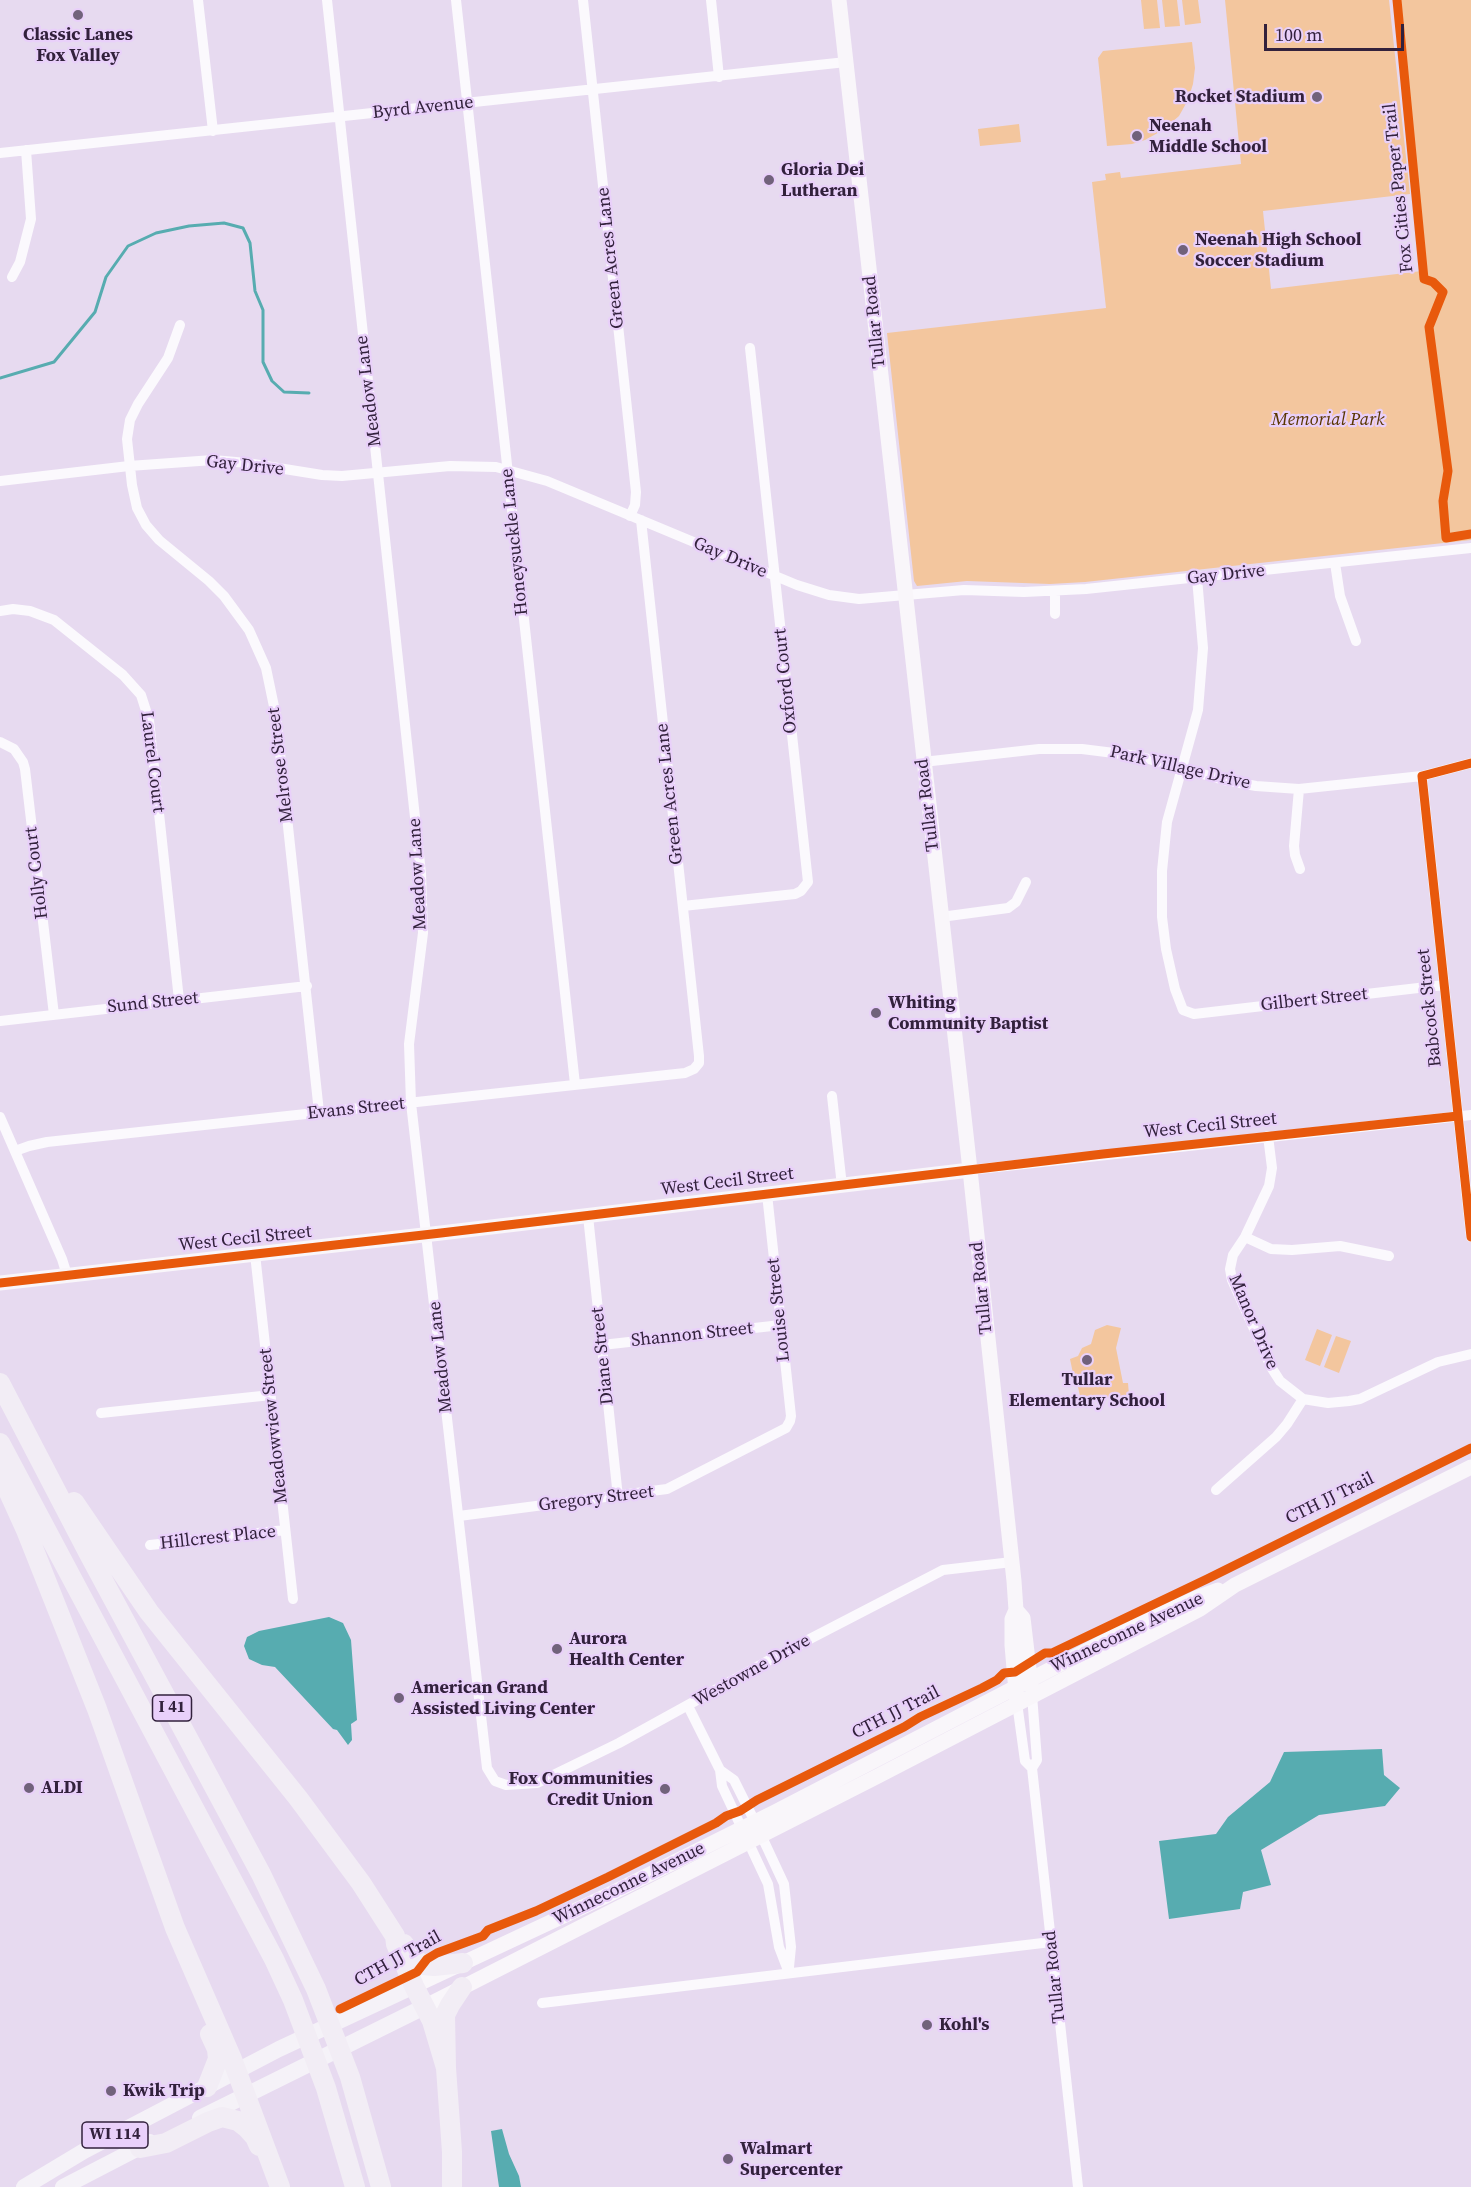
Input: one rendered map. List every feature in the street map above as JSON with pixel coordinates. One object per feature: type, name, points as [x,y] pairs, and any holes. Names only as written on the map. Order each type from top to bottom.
[{"type":"highway","name":"I 41","points":[[0,1383],[261,1874],[316,1989],[350,2077],[381,2187]]},
{"type":"highway","points":[[24,1430],[38,1437],[76,1505],[143,1604],[361,1883],[395,1936],[396,1944],[414,1986],[432,2021],[446,2068]]},
{"type":"highway","name":"I 41","points":[[0,1443],[274,1959],[293,2000],[326,2088],[355,2187]]},
{"type":"highway","points":[[0,1473],[26,1530],[97,1709],[186,1956],[246,2095],[277,2179]]},
{"type":"highway","points":[[395,1936],[402,1940],[411,1956],[423,1965],[463,1963]]},
{"type":"highway","points":[[186,1956],[186,1977],[217,2049],[217,2063],[207,2087]]},
{"type":"highway","points":[[452,2187],[445,2015],[462,1988]]},
{"type":"highway","points":[[140,2148],[166,2143],[215,2119],[231,2118],[247,2128],[255,2137],[277,2179]]},
{"type":"main road","name":"Tullar Road","points":[[839,0],[1012,1562],[1016,1610],[1012,1619],[1017,1703]]},
{"type":"main road","name":"West Cecil Street","points":[[0,1283],[970,1170]]},
{"type":"main road","name":"Winneconne Avenue","points":[[24,2187],[84,2151],[279,2049],[604,1897],[752,1832],[1017,1703],[1200,1609],[1235,1585],[1471,1467]]},
{"type":"main road","name":"Winneconne Avenue","points":[[63,2187],[462,1988],[1030,1679],[1134,1626],[1196,1598],[1235,1585]]},
{"type":"main road","name":"Tullar Road","points":[[1016,1610],[1023,1618],[1032,1695]]},
{"type":"street","points":[[198,0],[213,131]]},
{"type":"street","name":"Meadow Lane","points":[[327,0],[423,896],[423,933],[409,1044],[411,1103],[428,1234],[485,1763],[495,1781]]},
{"type":"street","name":"Honeysuckle Lane","points":[[456,0],[575,1084]]},
{"type":"street","name":"Green Acres Lane","points":[[584,0],[636,492],[635,505],[630,516]]},
{"type":"street","points":[[711,0],[719,76]]},
{"type":"street","name":"Byrd Avenue","points":[[0,153],[846,62]]},
{"type":"street","points":[[12,277],[20,262],[31,219],[26,150]]},
{"type":"street","name":"Melrose Street","points":[[180,325],[168,358],[130,420],[127,439],[134,498],[146,525],[159,540],[224,596],[249,630],[266,668],[276,716],[319,1112]]},
{"type":"street","name":"Oxford Court","points":[[682,906],[795,894],[807,885],[808,878],[773,576],[750,348]]},
{"type":"street","name":"Gay Drive","points":[[0,481],[129,466],[213,460],[247,462],[322,475],[379,474],[469,465],[507,470],[547,481],[773,576],[813,591],[845,598],[873,599],[970,590],[1055,591],[1471,548]]},
{"type":"street","name":"Green Acres Lane","points":[[641,520],[699,1056],[697,1067]]},
{"type":"street","points":[[1335,563],[1340,596],[1356,641]]},
{"type":"street","points":[[1182,769],[1198,710],[1202,678],[1203,648],[1197,578]]},
{"type":"street","points":[[1055,591],[1055,614]]},
{"type":"street","name":"Laurel Court","points":[[0,611],[13,609],[30,611],[54,620],[123,675],[141,695],[148,720],[180,1000]]},
{"type":"street","name":"Holly Court","points":[[0,742],[19,755],[25,769],[54,1015]]},
{"type":"street","name":"Park Village Drive","points":[[923,762],[1058,748],[1110,751],[1245,784],[1299,789],[1422,776],[1471,763]]},
{"type":"street","name":"Gilbert Street","points":[[1182,769],[1167,822],[1161,891],[1166,949],[1175,989],[1183,1010],[1194,1014],[1444,985]]},
{"type":"street","name":"Babcock Street","points":[[1422,776],[1471,1237]]},
{"type":"street","points":[[1299,789],[1294,846],[1300,869]]},
{"type":"street","points":[[941,917],[1008,908],[1016,902],[1026,882]]},
{"type":"street","name":"Sund Street","points":[[0,1021],[307,986]]},
{"type":"street","name":"Evans Street","points":[[15,1151],[46,1142],[685,1073],[697,1067]]},
{"type":"street","points":[[832,1096],[842,1186]]},
{"type":"street","name":"West Cecil Street","points":[[970,1170],[1471,1115]]},
{"type":"street","points":[[0,1117],[67,1275]]},
{"type":"street","name":"Manor Drive","points":[[1268,1136],[1271,1177],[1245,1237],[1233,1255],[1230,1269],[1232,1280],[1271,1367],[1286,1387],[1303,1398]]},
{"type":"street","name":"Louise Street","points":[[767,1194],[791,1416],[789,1425]]},
{"type":"street","name":"Diane Street","points":[[588,1216],[618,1497]]},
{"type":"street","points":[[1245,1237],[1271,1249],[1292,1250],[1340,1246],[1389,1256]]},
{"type":"street","name":"Meadowview Street","points":[[255,1254],[293,1599]]},
{"type":"street","name":"Shannon Street","points":[[602,1345],[781,1324]]},
{"type":"street","points":[[1216,1490],[1276,1437],[1303,1398],[1328,1403],[1360,1399],[1438,1362],[1471,1354]]},
{"type":"street","points":[[101,1413],[271,1395]]},
{"type":"street","name":"Gregory Street","points":[[459,1516],[658,1492],[673,1487],[789,1425]]},
{"type":"street","name":"Hillcrest Place","points":[[150,1545],[285,1530]]},
{"type":"street","name":"Westowne Drive","points":[[495,1781],[515,1786],[537,1783],[619,1743],[778,1656],[943,1570],[1012,1562]]},
{"type":"street","name":"Tullar Road","points":[[1032,1695],[1037,1760],[1032,1768],[1078,2187]]},
{"type":"street","name":"Tullar Road","points":[[1017,1703],[1025,1761],[1032,1768]]},
{"type":"street","points":[[688,1706],[720,1770],[734,1780],[768,1884],[779,1947],[789,1973]]},
{"type":"street","points":[[542,2003],[1051,1942]]},
{"type":"green space","points":[[1141,0],[1157,0],[1160,28],[1144,29]]},
{"type":"green space","points":[[1162,0],[1177,0],[1180,26],[1165,27]]},
{"type":"green space","points":[[1182,0],[1198,0],[1201,23],[1185,25]]},
{"type":"green space","name":"Memorial Park","points":[[1225,0],[1389,0],[1410,194],[1263,211],[1271,289],[1422,271],[1397,0],[1471,0],[1471,540],[1085,582],[1050,584],[967,581],[917,586],[914,581],[887,333],[1106,308],[1092,182],[1106,180],[1105,174],[1120,172],[1121,178],[1241,164]]},
{"type":"green space","points":[[1192,42],[1195,68],[1193,84],[1188,100],[1179,116],[1163,130],[1145,140],[1132,144],[1107,146],[1098,58],[1103,51]]},
{"type":"green space","points":[[1019,124],[1021,142],[980,146],[978,129]]},
{"type":"green space","points":[[1107,1325],[1121,1328],[1116,1348],[1123,1383],[1128,1383],[1129,1395],[1085,1400],[1080,1396],[1075,1383],[1070,1359],[1078,1356],[1082,1348],[1091,1344],[1095,1330]]},
{"type":"green space","points":[[1317,1329],[1332,1335],[1320,1366],[1305,1360]]},
{"type":"green space","points":[[1336,1336],[1351,1341],[1339,1373],[1324,1367]]},
{"type":"shaded area","points":[[329,1617],[343,1623],[351,1640],[357,1720],[351,1724],[352,1740],[348,1745],[337,1730],[333,1729],[275,1667],[262,1665],[249,1659],[244,1646],[247,1637],[259,1631]]},
{"type":"shaded area","points":[[1382,1749],[1384,1775],[1400,1788],[1385,1806],[1319,1815],[1261,1850],[1271,1885],[1243,1892],[1240,1909],[1169,1919],[1159,1841],[1216,1834],[1228,1817],[1270,1782],[1284,1752]]},
{"type":"shaded area","points":[[502,2129],[521,2187],[499,2187],[491,2131]]},
{"type":"waterway","points":[[0,378],[54,362],[95,312],[106,277],[128,246],[156,233],[189,226],[224,223],[243,228],[250,243],[255,291],[263,310],[263,362],[272,381],[284,392],[309,393]]},
{"type":"cycle path","name":"Fox Cities Paper Trail","points":[[1397,0],[1424,279],[1433,282],[1443,292],[1429,327],[1448,471],[1443,501],[1446,538],[1471,534]]},
{"type":"cycle path","points":[[1471,763],[1422,776],[1471,1237]]},
{"type":"cycle path","points":[[0,1283],[1103,1154],[1458,1116]]},
{"type":"cycle path","name":"CTH JJ Trail","points":[[340,2009],[417,1972],[427,1959],[437,1953],[483,1936],[488,1930],[536,1911],[608,1877],[920,1717],[982,1688],[997,1680],[1004,1673],[1015,1672],[1045,1653],[1052,1653],[1207,1579],[1471,1448]]},
{"type":"place","name":"Classic Lanes Fox Valley","points":[[78,15]]},
{"type":"place","name":"Rocket Stadium","points":[[1317,97]]},
{"type":"place","name":"Neenah Middle School","points":[[1137,136]]},
{"type":"place","name":"Gloria Dei Lutheran","points":[[769,180]]},
{"type":"place","name":"Neenah High School Soccer Stadium","points":[[1183,250]]},
{"type":"place","name":"Whiting Community Baptist","points":[[876,1013]]},
{"type":"place","name":"Tullar Elementary School","points":[[1087,1360]]},
{"type":"place","name":"Aurora Health Center","points":[[557,1649]]},
{"type":"place","name":"American Grand Assisted Living Center","points":[[399,1698]]},
{"type":"place","name":"ALDI","points":[[29,1788]]},
{"type":"place","name":"Fox Communities Credit Union","points":[[665,1789]]},
{"type":"place","name":"Kohl's","points":[[927,2025]]},
{"type":"place","name":"Kwik Trip","points":[[111,2091]]},
{"type":"place","name":"Walmart Supercenter","points":[[728,2159]]}]
